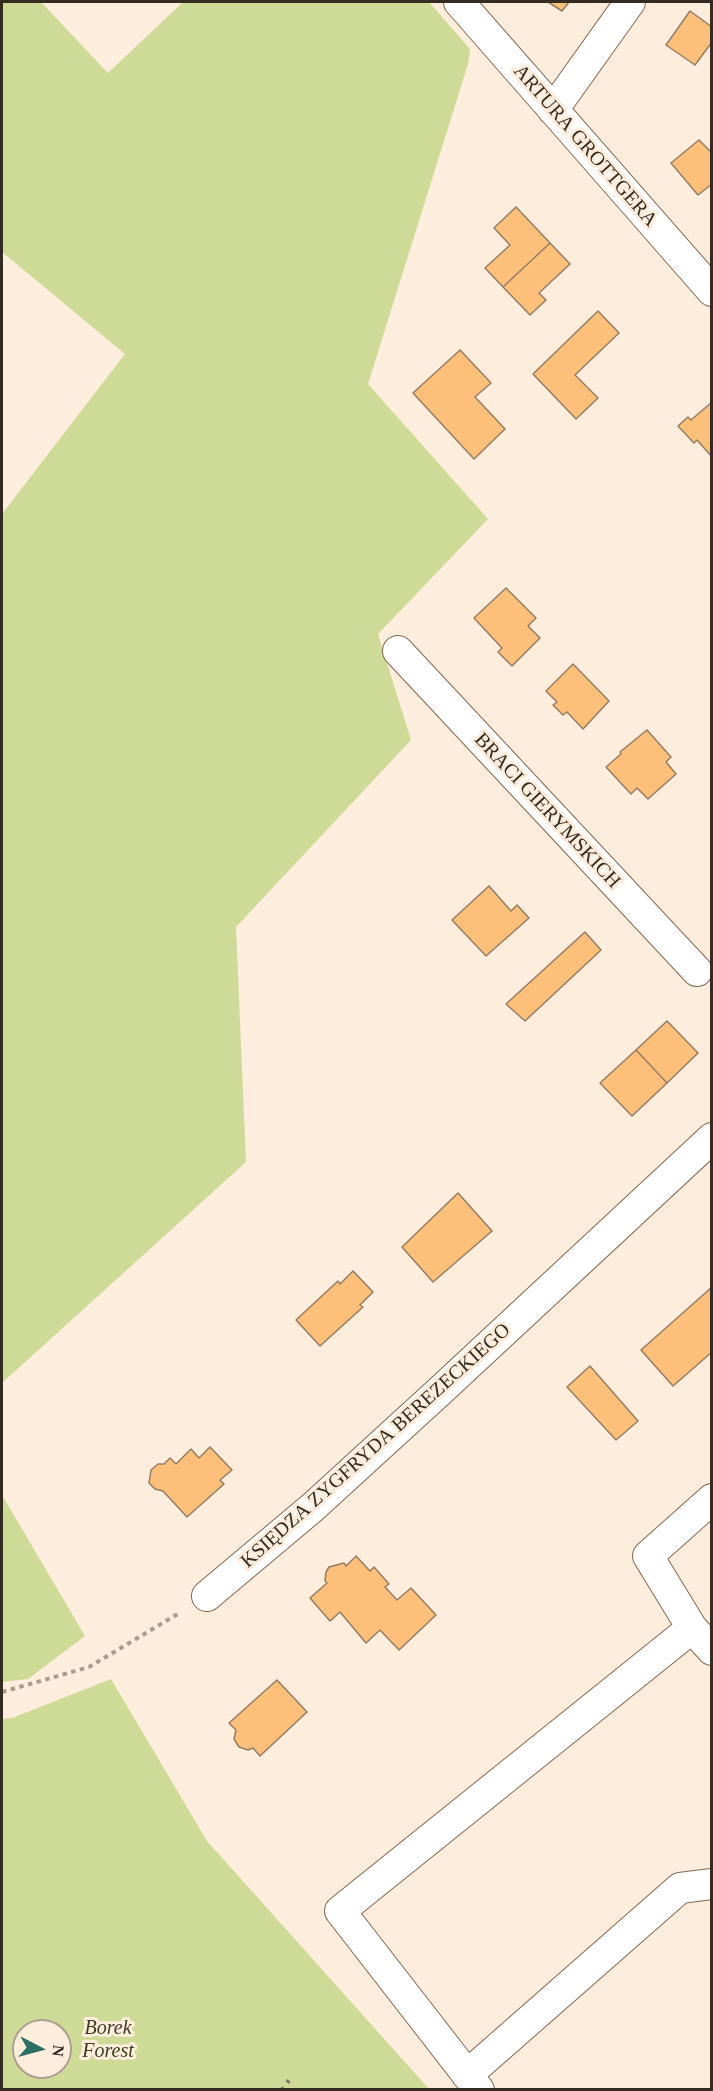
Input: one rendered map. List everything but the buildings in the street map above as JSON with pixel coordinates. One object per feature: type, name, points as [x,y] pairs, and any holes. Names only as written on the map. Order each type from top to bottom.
[{"type":"street","name":"ARTURA GROTTGERA","points":[[459,2],[711,291]]},
{"type":"street","points":[[553,110],[630,2]]},
{"type":"street","name":"BRACI GIERYMSKICH","points":[[398,651],[707,973]]},
{"type":"street","name":"KSIĘDZA ZYGFRYDA BEREZECKIEGO","points":[[207,1596],[339,1484],[711,1138]]},
{"type":"street","points":[[711,1499],[648,1556],[692,1628],[711,1650]]},
{"type":"street","points":[[692,1628],[340,1911],[473,2082],[680,1888],[711,1884]]},
{"type":"path","points":[[2,1692],[89,1667],[207,1596]]},
{"type":"green space","points":[[2,2],[41,2],[108,73],[183,2],[429,2],[470,49],[468,64],[368,384],[488,519],[378,634],[411,740],[236,927],[246,1162],[2,1383],[2,514],[125,354],[2,252]]},
{"type":"green space","points":[[2,1495],[85,1636],[28,1679],[2,1682]]},
{"type":"green space","name":"Borek Forest","points":[[111,1679],[207,1841],[429,2089],[2,2089],[2,1719],[12,1718]]},
{"type":"railway","points":[[282,2090],[289,2080]]}]
